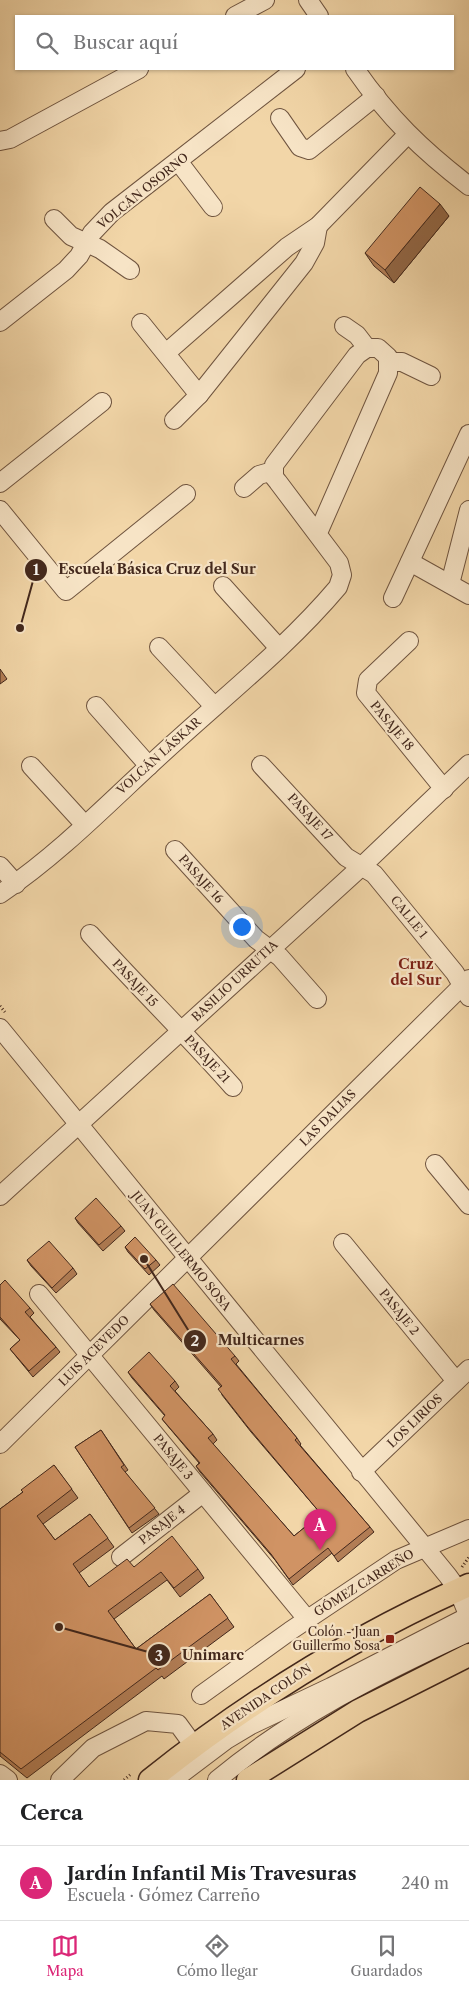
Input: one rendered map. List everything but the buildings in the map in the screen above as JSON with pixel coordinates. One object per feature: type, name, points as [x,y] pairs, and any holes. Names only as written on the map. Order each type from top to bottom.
[{"type":"main road","name":"AVENIDA COLÓN","points":[[150,1780],[194,1746],[268,1695],[338,1651],[463,1588]]},
{"type":"main road","points":[[248,1780],[358,1711],[469,1655]]},
{"type":"street","points":[[237,15],[265,0]]},
{"type":"street","points":[[308,0],[318,15]]},
{"type":"street","points":[[0,142],[10,139],[137,70]]},
{"type":"street","name":"VOLCÁN OSORNO","points":[[0,322],[66,270],[79,256],[85,242],[112,212],[295,70]]},
{"type":"street","points":[[356,70],[407,135],[469,186]]},
{"type":"street","points":[[280,118],[300,147],[309,150],[376,96]]},
{"type":"street","points":[[166,353],[287,247],[318,226],[407,135]]},
{"type":"street","points":[[178,161],[213,206]]},
{"type":"street","points":[[54,219],[71,236],[100,249],[130,270]]},
{"type":"street","points":[[174,420],[199,395],[311,253],[318,226]]},
{"type":"street","points":[[141,323],[199,395]]},
{"type":"street","points":[[344,326],[357,335],[367,348]]},
{"type":"street","points":[[244,488],[259,475],[273,471],[276,460],[357,355],[367,348],[374,347],[382,350],[390,362],[388,374],[318,533]]},
{"type":"street","points":[[390,362],[402,362],[431,376]]},
{"type":"street","points":[[0,483],[102,402]]},
{"type":"street","points":[[394,598],[469,434]]},
{"type":"street","name":"VOLCÁN LÁSKAR","points":[[0,894],[36,869],[278,647],[338,587],[342,575],[340,562],[278,482],[273,471]]},
{"type":"street","points":[[0,510],[66,591],[186,494]]},
{"type":"street","points":[[450,584],[469,510]]},
{"type":"street","points":[[410,562],[469,595]]},
{"type":"street","points":[[223,586],[278,647]]},
{"type":"street","name":"PASAJE 18","points":[[409,641],[368,680],[366,693],[444,789]]},
{"type":"street","points":[[159,648],[214,706]]},
{"type":"street","points":[[96,706],[149,766]]},
{"type":"street","name":"BASILIO URRUTIA","points":[[0,1196],[362,866],[469,764]]},
{"type":"street","name":"PASAJE 17","points":[[261,765],[346,857],[362,866]]},
{"type":"street","points":[[32,766],[84,824]]},
{"type":"street","name":"PASAJE 16","points":[[175,850],[256,939],[280,957],[318,999]]},
{"type":"street","points":[[0,866],[16,884]]},
{"type":"street","name":"CALLE 1","points":[[362,866],[374,874],[467,987]]},
{"type":"street","name":"PASAJE 15","points":[[90,934],[181,1031]]},
{"type":"street","name":"LAS DALIAS","points":[[187,1258],[467,987]]},
{"type":"street","name":"JUAN GUILLERMO SOSA","points":[[0,1028],[423,1547],[463,1588],[469,1616]]},
{"type":"street","name":"PASAJE 21","points":[[181,1031],[233,1087]]},
{"type":"street","points":[[435,1164],[469,1205]]},
{"type":"street","name":"PASAJE 2","points":[[343,1243],[456,1381]]},
{"type":"street","name":"LUIS ACEVEDO","points":[[0,1444],[187,1258]]},
{"type":"street","name":"PASAJE 3","points":[[40,1294],[307,1619]]},
{"type":"street","name":"LOS LIRIOS","points":[[361,1472],[469,1369]]},
{"type":"street","name":"PASAJE 4","points":[[121,1557],[203,1493]]},
{"type":"street","name":"GÓMEZ CARREÑO","points":[[202,1695],[307,1619],[396,1560],[469,1529]]},
{"type":"street","points":[[173,1780],[226,1740],[251,1726],[469,1616]]},
{"type":"street","points":[[217,1780],[259,1747],[318,1710],[384,1672],[469,1632]]},
{"type":"street","points":[[60,1780],[93,1748],[146,1721],[178,1724],[194,1746]]},
{"type":"street","points":[[0,1774],[8,1780]]},
{"type":"place","name":"Escuela Básica Cruz del Sur","points":[[20,628]]},
{"type":"place","name":"Multicarnes","points":[[144,1259]]},
{"type":"place","name":"Jardín Infantil Mis Travesuras","points":[[320,1550]]},
{"type":"place","name":"Unimarc","points":[[59,1627]]},
{"type":"place","name":"Colón - Juan Guillermo Sosa","points":[[390,1639]]},
{"type":"district","name":"Cruz del Sur","points":[[416,972]]}]
